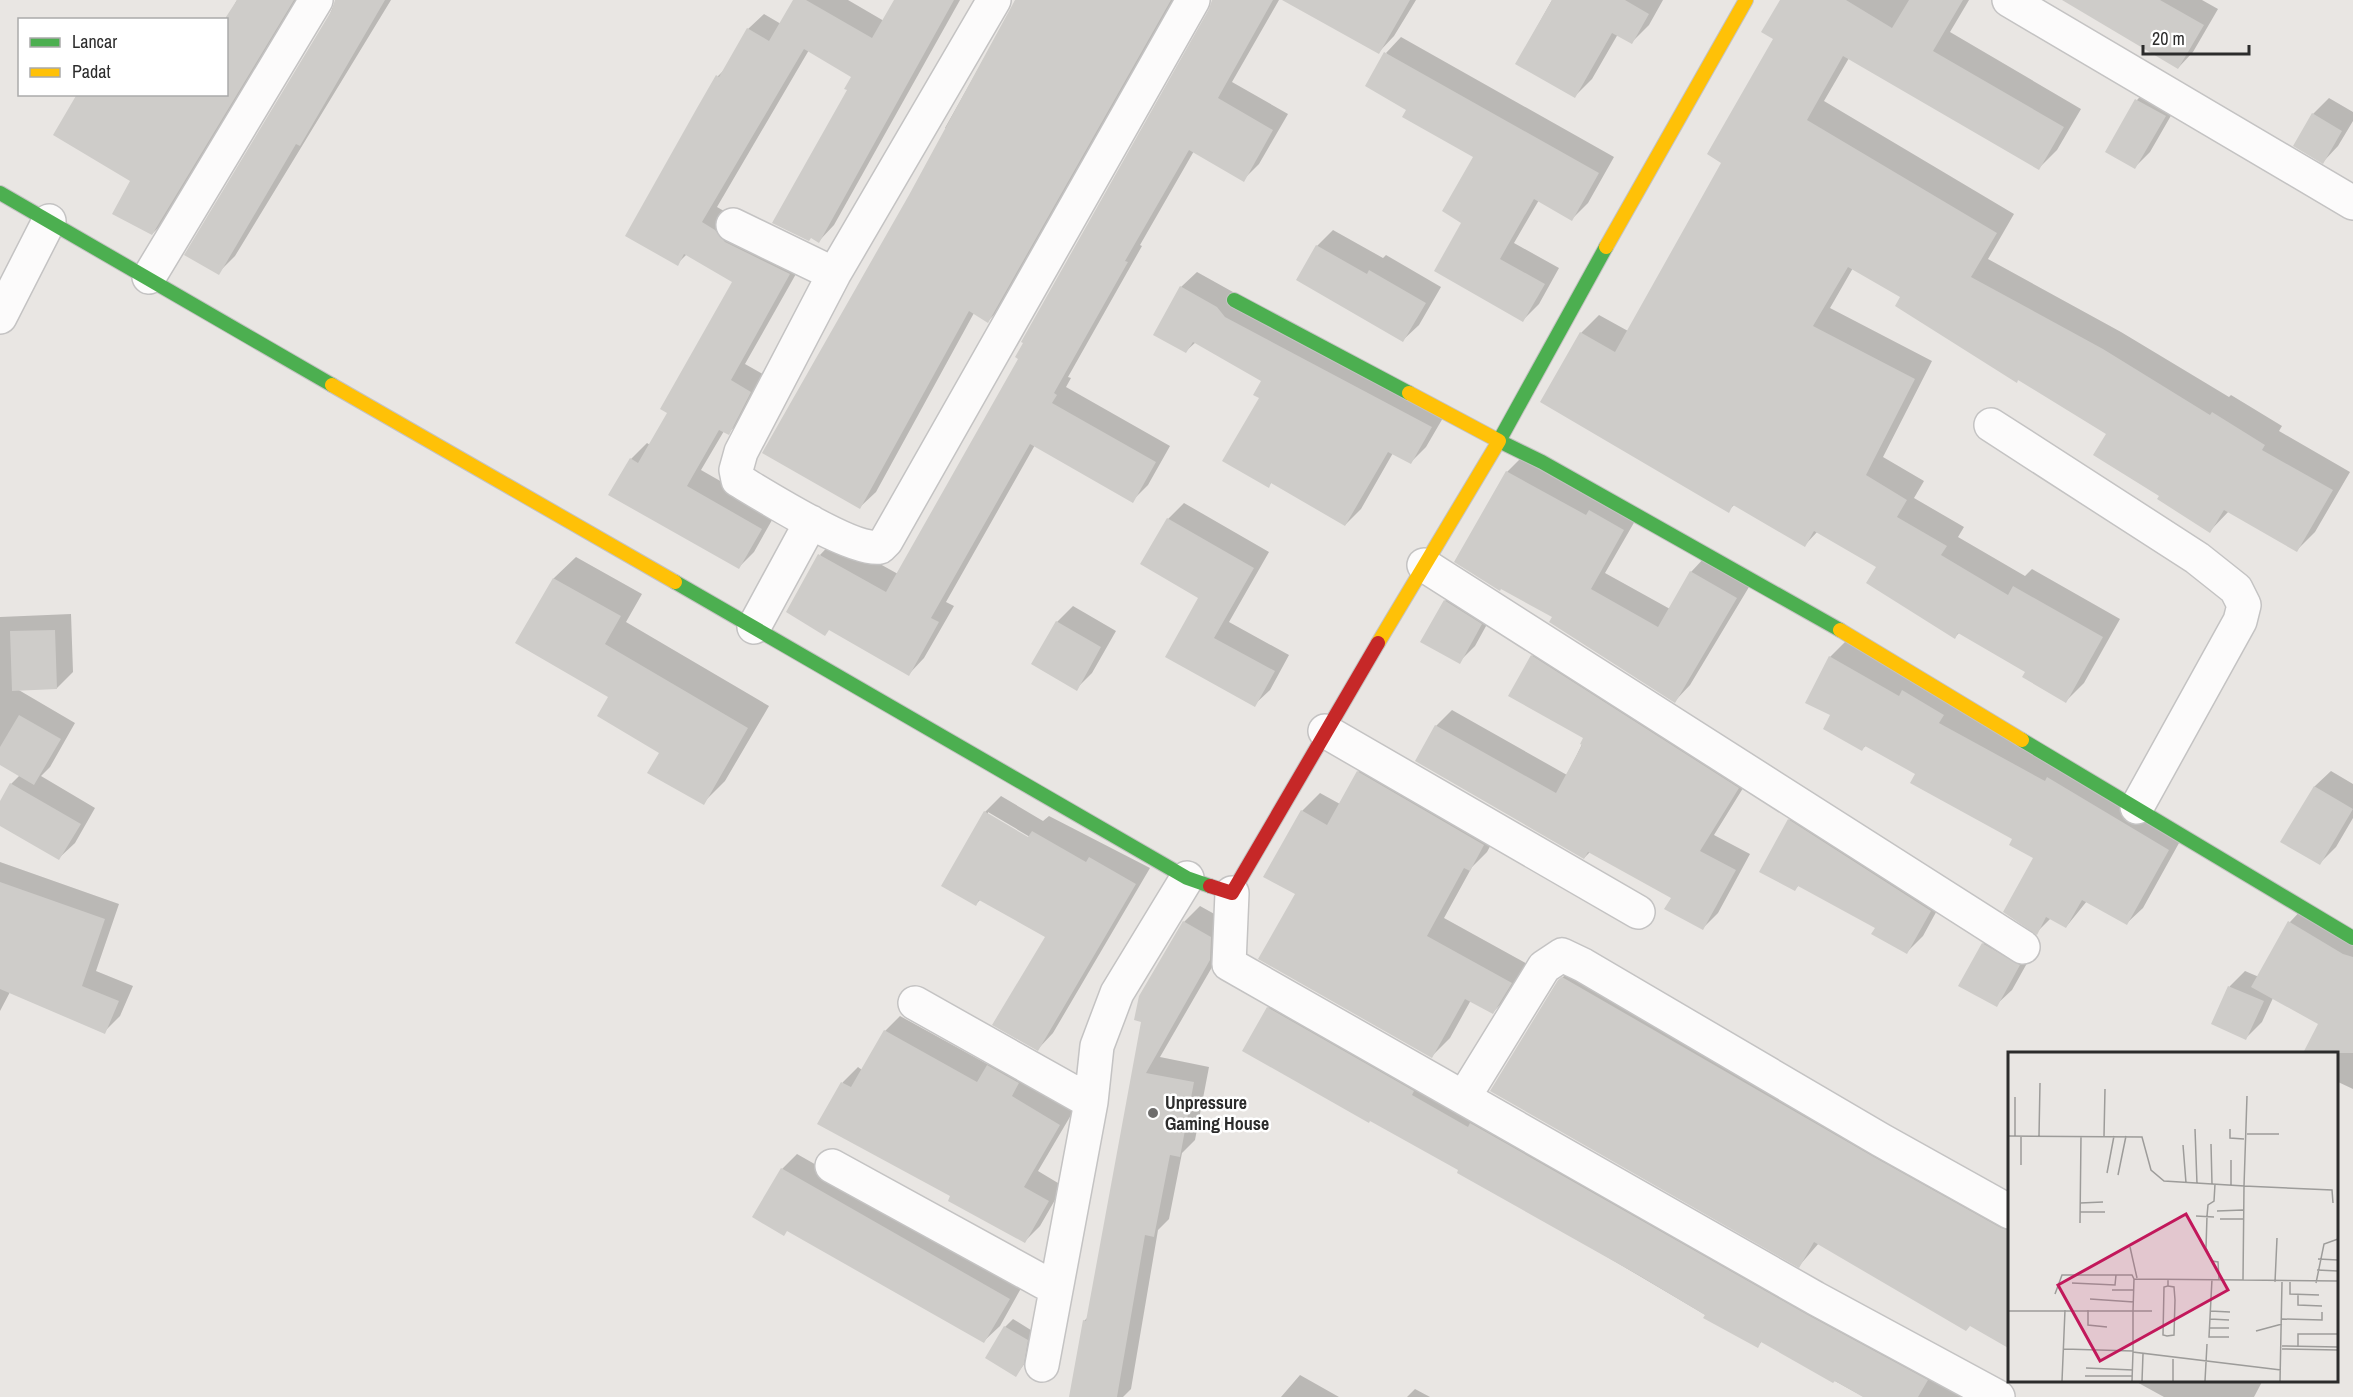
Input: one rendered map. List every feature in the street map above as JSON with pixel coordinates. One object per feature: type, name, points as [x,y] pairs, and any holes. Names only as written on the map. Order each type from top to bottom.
[{"type":"street","points":[[149,277],[316,0]]},
{"type":"street","points":[[994,0],[834,274],[741,452],[736,470],[738,480],[811,522],[868,547],[880,547],[886,541],[1192,0]]},
{"type":"street","points":[[1746,0],[1523,394],[1499,441],[1325,731],[1232,893],[1230,964],[1815,1298],[1998,1397]]},
{"type":"street","points":[[2009,0],[2353,203]]},
{"type":"street","points":[[0,193],[1187,878],[1232,893]]},
{"type":"street","points":[[0,317],[49,221]]},
{"type":"street","points":[[733,225],[834,274]]},
{"type":"street","points":[[1234,300],[1542,462],[1839,630],[2353,938]]},
{"type":"street","points":[[1991,425],[2197,558],[2236,589],[2244,605],[2240,621],[2137,807]]},
{"type":"street","points":[[754,627],[811,522]]},
{"type":"street","points":[[1424,565],[2023,947]]},
{"type":"street","points":[[1325,731],[1638,912]]},
{"type":"street","points":[[1042,1365],[1091,1102],[1097,1046],[1117,993],[1187,878]]},
{"type":"street","points":[[1464,1097],[1544,967],[1562,955],[1583,964],[1881,1140],[2008,1211]]},
{"type":"street","points":[[915,1003],[1091,1102]]},
{"type":"street","points":[[832,1166],[1056,1289]]},
{"type":"building","points":[[237,0],[294,0],[152,235],[112,214],[130,181],[53,135],[76,96],[228,96],[228,18],[226,17]]},
{"type":"building","points":[[335,0],[385,0],[300,146],[296,144],[219,275],[184,255],[332,10]]},
{"type":"building","points":[[793,0],[806,0],[872,38],[894,0],[954,0],[819,243],[811,238],[809,241],[772,223],[847,90],[844,89],[851,77],[804,49],[702,222],[715,230],[725,242],[790,274],[731,380],[751,392],[729,435],[719,430],[687,486],[762,529],[739,569],[608,495],[630,458],[638,463],[667,413],[660,409],[732,282],[684,254],[678,266],[625,236],[716,75],[719,77],[747,28],[769,41]]},
{"type":"building","points":[[1015,0],[1171,0],[988,323],[969,311],[860,509],[762,453],[909,195]]},
{"type":"building","points":[[1212,0],[1273,0],[1218,98],[1273,130],[1244,182],[1189,150],[1125,261],[1128,262],[1054,393],[1057,395],[1052,403],[1156,462],[1133,503],[1030,444],[931,618],[939,622],[909,676],[829,630],[825,636],[786,612],[818,554],[886,592],[1018,359],[1015,357],[1023,343],[1021,342]]},
{"type":"building","points":[[1282,0],[1410,0],[1379,54]]},
{"type":"building","points":[[1552,0],[1625,0],[1649,14],[1632,44],[1612,33],[1575,98],[1515,64]]},
{"type":"building","points":[[1780,0],[1846,0],[1892,28],[1909,0],[1963,0],[1933,51],[2064,127],[2039,170],[1843,56],[1807,120],[1997,233],[1971,277],[2103,349],[2210,415],[2212,412],[2265,445],[2262,450],[2333,490],[2297,552],[2224,510],[2210,533],[2157,499],[2159,496],[2093,455],[2106,434],[2018,380],[2017,383],[1895,306],[1900,297],[1848,267],[1813,326],[1915,379],[1866,475],[1907,500],[1897,517],[1947,546],[1941,555],[2008,595],[2013,586],[2103,637],[2066,703],[2022,677],[2025,672],[1958,633],[1955,639],[1866,583],[1876,567],[1814,531],[1805,547],[1733,505],[1729,513],[1540,402],[1580,332],[1615,352],[1721,163],[1707,154],[1773,39],[1761,32]]},
{"type":"building","points":[[2062,0],[2160,0],[2204,25],[2178,69]]},
{"type":"building","points":[[1384,52],[1599,173],[1572,221],[1534,199],[1500,259],[1545,284],[1523,322],[1434,271],[1461,223],[1442,211],[1473,157],[1402,117],[1406,110],[1365,86]]},
{"type":"building","points":[[2135,99],[2166,116],[2135,169],[2105,152]]},
{"type":"building","points":[[2312,113],[2342,131],[2323,164],[2293,146]]},
{"type":"building","points":[[1316,245],[1367,274],[1369,270],[1426,303],[1403,342],[1296,280]]},
{"type":"building","points":[[1180,286],[1217,307],[1225,317],[1432,427],[1411,464],[1388,452],[1345,526],[1271,483],[1269,488],[1222,461],[1259,398],[1253,395],[1261,381],[1193,342],[1186,353],[1153,335]]},
{"type":"building","points":[[1506,471],[1586,515],[1589,510],[1624,530],[1591,589],[1658,627],[1690,571],[1737,598],[1675,703],[1549,622],[1552,617],[1501,589],[1500,591],[1454,562]]},
{"type":"building","points":[[1167,518],[1254,568],[1214,638],[1275,671],[1255,707],[1165,657],[1198,598],[1140,564]]},
{"type":"building","points":[[553,578],[621,616],[605,644],[748,728],[704,805],[647,773],[659,753],[597,716],[608,697],[515,643]]},
{"type":"building","points":[[1444,600],[1482,624],[1460,664],[1420,642]]},
{"type":"building","points":[[1056,621],[1101,647],[1077,691],[1031,664]]},
{"type":"building","points":[[55,630],[57,689],[12,691],[10,631]]},
{"type":"building","points":[[1531,655],[1739,788],[1700,851],[1736,870],[1703,930],[1664,909],[1671,898],[1588,852],[1584,859],[1415,761],[1435,725],[1556,793],[1582,745],[1580,744],[1583,738],[1508,696]]},
{"type":"building","points":[[1829,656],[1899,696],[1902,690],[1944,715],[1939,723],[2045,781],[2047,777],[2169,850],[2127,925],[2082,900],[2066,928],[2046,917],[2037,935],[2003,912],[2033,858],[2009,845],[2012,839],[1910,783],[1915,774],[1865,746],[1862,751],[1823,729],[1830,715],[1805,703]]},
{"type":"building","points":[[19,715],[61,739],[34,785],[0,765],[0,747]]},
{"type":"building","points":[[1357,771],[1484,845],[1470,871],[1464,868],[1427,936],[1512,983],[1493,1014],[1465,999],[1432,1058],[1258,959],[1295,894],[1263,877],[1301,810],[1327,825]]},
{"type":"building","points":[[10,783],[81,824],[59,860],[0,826],[0,801]]},
{"type":"building","points":[[2314,786],[2353,809],[2320,865],[2280,842]]},
{"type":"building","points":[[984,811],[1028,837],[1032,831],[1086,862],[1089,857],[1136,884],[1038,1051],[992,1025],[1045,937],[979,900],[976,906],[941,886]]},
{"type":"building","points":[[1788,819],[1931,911],[1907,954],[1871,934],[1875,928],[1798,886],[1795,891],[1759,872]]},
{"type":"building","points":[[0,882],[105,919],[82,986],[119,1001],[105,1034],[0,989]]},
{"type":"building","points":[[1183,921],[1211,937],[1210,960],[1146,1073],[1194,1082],[1180,1157],[1170,1155],[1154,1237],[1145,1235],[1117,1397],[1069,1397],[1083,1320],[1086,1321],[1141,1022],[1134,1020],[1139,996]]},
{"type":"building","points":[[2288,921],[2343,954],[2353,957],[2353,1053],[2304,1052],[2318,1024],[2251,987]]},
{"type":"building","points":[[1982,943],[2020,965],[1997,1007],[1958,986]]},
{"type":"building","points":[[1562,977],[1872,1156],[2008,1230],[2008,1348],[1970,1326],[1966,1331],[1814,1242],[1799,1268],[1490,1091]]},
{"type":"building","points":[[2228,986],[2264,1001],[2246,1040],[2211,1024]]},
{"type":"building","points":[[1267,1007],[1414,1091],[1412,1095],[1468,1127],[1470,1123],[1806,1314],[1928,1380],[1918,1397],[1863,1397],[1835,1381],[1833,1383],[1761,1342],[1758,1348],[1703,1318],[1705,1315],[1457,1173],[1458,1170],[1242,1051]]},
{"type":"building","points":[[884,1030],[977,1082],[987,1065],[1019,1083],[1012,1096],[1060,1125],[1024,1187],[1049,1201],[1025,1243],[948,1201],[950,1196],[817,1124],[841,1082],[851,1087]]},
{"type":"building","points":[[781,1168],[1010,1299],[984,1343],[787,1231],[784,1236],[752,1217]]},
{"type":"building","points":[[1004,1326],[1028,1340],[1024,1364],[1016,1377],[985,1358]]},
{"type":"traffic: fast","points":[[0,193],[332,385]]},
{"type":"traffic: fast","points":[[1606,247],[1499,441],[1542,462],[1840,630]]},
{"type":"traffic: fast","points":[[1234,300],[1409,393]]},
{"type":"traffic: fast","points":[[675,582],[1187,878],[1210,886]]},
{"type":"traffic: fast","points":[[2022,740],[2353,938]]},
{"type":"traffic: slow","points":[[1606,247],[1746,0]]},
{"type":"traffic: slow","points":[[332,385],[675,582]]},
{"type":"traffic: slow","points":[[1378,643],[1499,441],[1409,393]]},
{"type":"traffic: slow","points":[[1840,630],[2022,740]]},
{"type":"traffic: jam","points":[[1210,886],[1232,893],[1378,643]]},
{"type":"place","name":"Unpressure Gaming House","points":[[1153,1113]]}]
